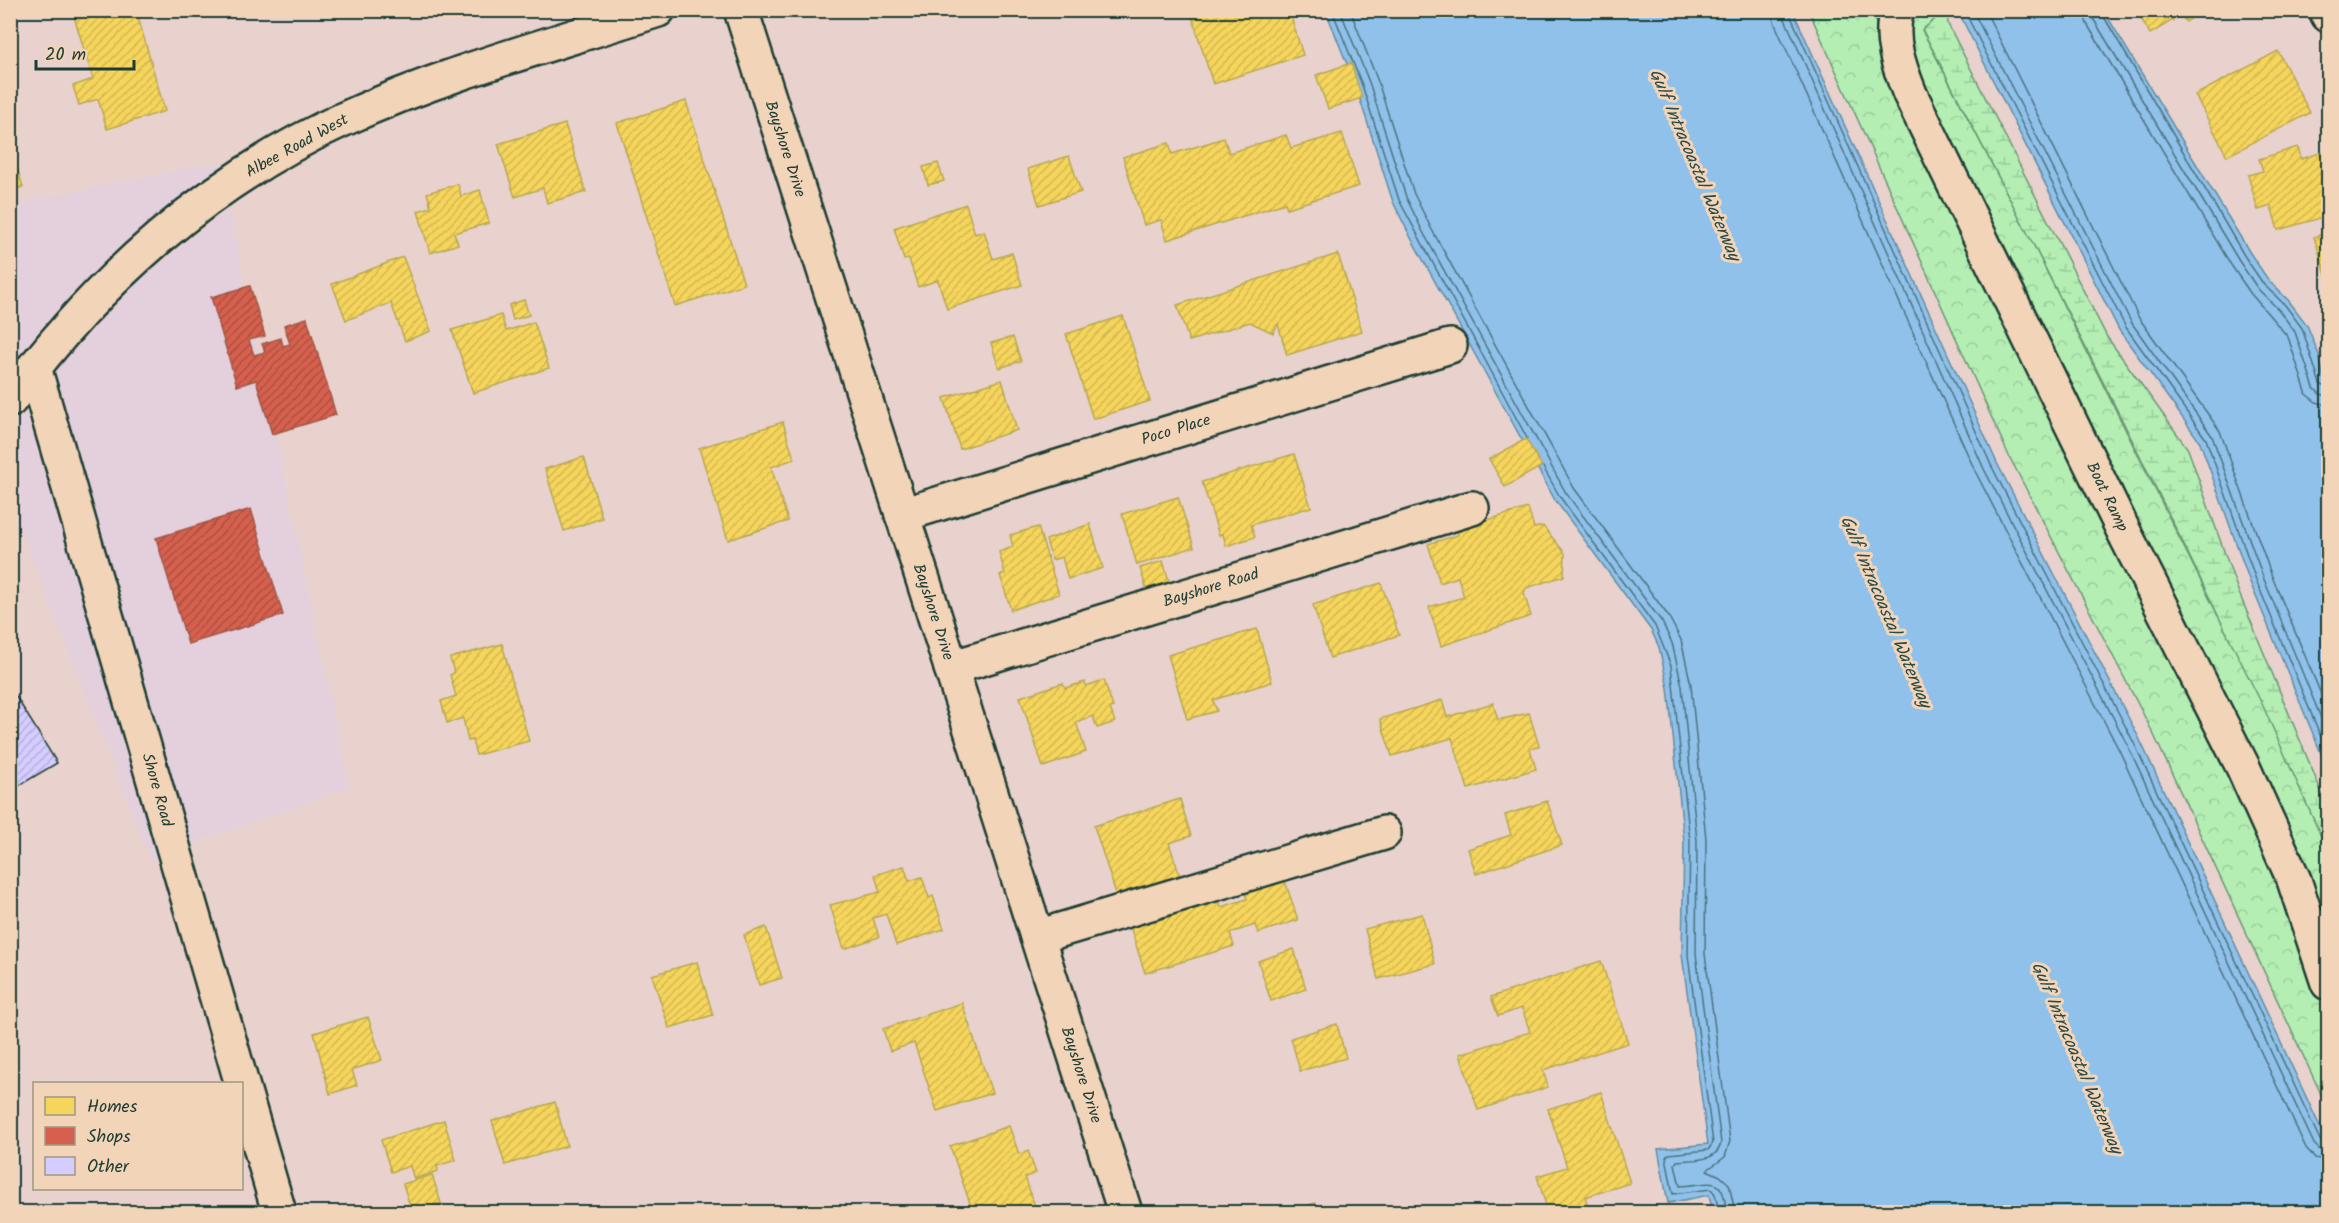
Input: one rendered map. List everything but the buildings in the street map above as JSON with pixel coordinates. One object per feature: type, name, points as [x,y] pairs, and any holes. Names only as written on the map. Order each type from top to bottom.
[{"type":"street","name":"Albee Road West","points":[[10,400],[34,367],[81,312],[138,257],[206,201],[278,154],[342,119],[404,93],[658,10]]},
{"type":"street","name":"Bayshore Drive","points":[[741,10],[1125,1212]]},
{"type":"street","name":"Boat Ramp","points":[[1897,10],[1894,32],[1898,64],[1910,94],[2126,536],[2242,767],[2294,880],[2328,983]]},
{"type":"street","points":[[2326,10],[2328,15]]},
{"type":"street","name":"Poco Place","points":[[902,514],[1450,346]]},
{"type":"street","name":"Shore Road","points":[[34,367],[241,1082]]},
{"type":"street","name":"Bayshore Road","points":[[951,668],[1472,508]]},
{"type":"street","points":[[1036,938],[1384,833]]},
{"type":"street","name":"Shore Road","points":[[243,1088],[279,1212]]},
{"type":"shaded area","points":[[220,162],[221,168],[169,206],[94,272],[68,298],[11,368],[11,204]]},
{"type":"shaded area","points":[[229,208],[349,787],[150,859],[11,504],[11,432],[47,380],[93,326],[150,271]]},
{"type":"green space","points":[[1809,11],[1945,11],[1922,30],[2030,238],[2263,706],[2328,852],[2328,1109],[2153,733],[2009,456]]},
{"type":"green space","points":[[1947,11],[1948,24],[2107,337],[2188,449],[2237,588],[2328,808],[2328,852],[2182,541],[1922,29]]},
{"type":"water","points":[[1963,10],[2104,11],[2250,253],[2269,281],[2289,301],[2307,325],[2319,355],[2328,399],[2328,770],[2250,582],[2200,442],[2119,330],[1961,17]]},
{"type":"water","name":"Gulf Intracoastal Waterway","points":[[1326,11],[1793,11],[1997,463],[2140,740],[2328,1144],[2328,1212],[1713,1212],[1709,1195],[1668,1203],[1658,1149],[1708,1144],[1682,955],[1684,841],[1668,688],[1659,647],[1651,630],[1555,500],[1411,238],[1393,202],[1356,87]]}]
